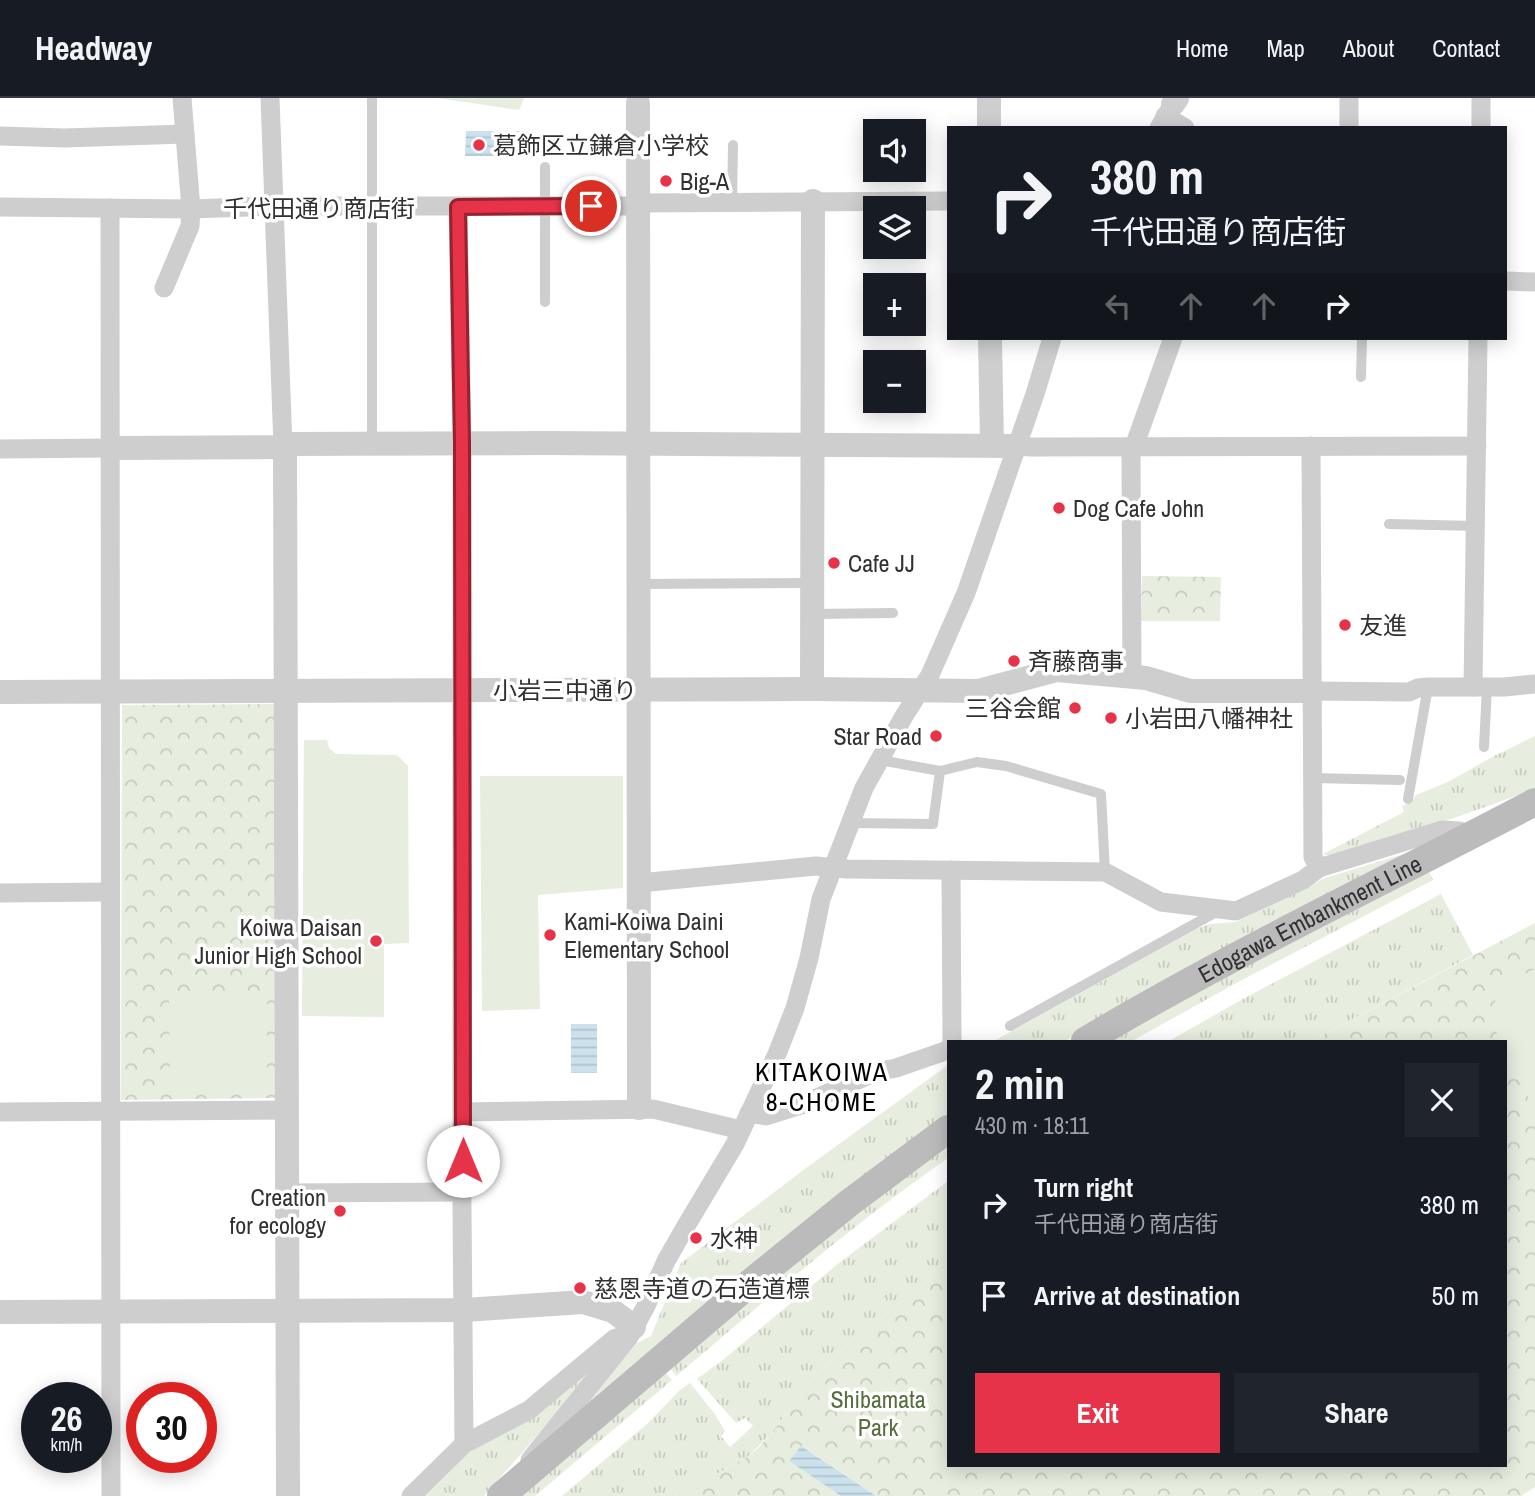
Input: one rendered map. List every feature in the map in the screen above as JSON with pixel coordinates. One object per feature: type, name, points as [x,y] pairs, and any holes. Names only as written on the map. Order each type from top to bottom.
[{"type":"main road","name":"Edogawa Embankment Line","points":[[1087,1040],[1138,1009],[1535,802]]},
{"type":"main road","points":[[503,1494],[776,1262],[947,1130]]},
{"type":"street","points":[[164,288],[190,226],[182,98]]},
{"type":"street","points":[[270,98],[284,447],[288,1496]]},
{"type":"street","points":[[989,98],[989,126]]},
{"type":"street","points":[[1349,98],[1349,126]]},
{"type":"street","points":[[1481,98],[1481,126]]},
{"type":"street","points":[[638,101],[639,1108]]},
{"type":"street","points":[[1168,111],[1183,126]]},
{"type":"street","points":[[0,136],[65,138],[185,134]]},
{"type":"street","points":[[812,689],[813,201]]},
{"type":"street","name":"千代田通り商店街","points":[[0,207],[191,209],[273,206],[458,207],[947,201]]},
{"type":"street","points":[[458,207],[462,443],[464,1444]]},
{"type":"street","points":[[110,208],[108,448],[111,1496]]},
{"type":"street","points":[[1507,281],[1535,282]]},
{"type":"street","points":[[990,340],[992,445]]},
{"type":"street","points":[[503,1494],[556,1425],[621,1349],[646,1306],[673,1249],[735,1144],[795,1008],[821,899],[864,788],[930,675],[966,593],[1051,340]]},
{"type":"street","points":[[1132,677],[1131,454],[1172,340]]},
{"type":"street","points":[[1478,340],[1476,526],[1480,687]]},
{"type":"street","points":[[0,449],[284,447],[285,444],[372,443],[1030,447],[1477,446]]},
{"type":"street","points":[[1311,446],[1313,857],[1319,868]]},
{"type":"street","name":"小岩三中通り","points":[[0,692],[812,689],[978,691],[1057,670],[1146,677],[1190,691],[1312,691]]},
{"type":"street","points":[[1312,691],[1409,692],[1428,687],[1535,684]]},
{"type":"street","points":[[639,883],[816,866],[848,869],[1105,872],[1161,902],[1236,911],[1303,880],[1319,868],[1442,830],[1474,834]]},
{"type":"street","points":[[951,870],[952,1040]]},
{"type":"street","points":[[0,893],[110,892]]},
{"type":"street","points":[[463,1112],[639,1108],[745,1121],[801,1105],[876,1072],[947,1050]]},
{"type":"street","points":[[0,1112],[286,1110]]},
{"type":"street","points":[[287,1193],[463,1192]]},
{"type":"street","points":[[0,1312],[464,1310],[583,1302],[613,1311],[633,1329]]},
{"type":"street","points":[[411,1496],[464,1444],[529,1410],[614,1339],[633,1329]]},
{"type":"lane","points":[[372,98],[372,443]]},
{"type":"lane","points":[[732,202],[733,145]]},
{"type":"lane","points":[[545,167],[545,302]]},
{"type":"lane","points":[[1362,340],[1362,377]]},
{"type":"lane","points":[[1389,524],[1476,526]]},
{"type":"lane","points":[[638,584],[813,583]]},
{"type":"lane","points":[[813,614],[893,612]]},
{"type":"lane","points":[[1408,799],[1428,687]]},
{"type":"lane","points":[[1480,687],[1483,747]]},
{"type":"lane","points":[[880,760],[940,771],[977,762],[1006,766],[1101,793],[1105,872]]},
{"type":"lane","points":[[850,823],[933,824],[940,771]]},
{"type":"lane","points":[[1312,778],[1400,779]]},
{"type":"lane","points":[[1010,1026],[1220,910]]},
{"type":"green space","points":[[437,98],[524,98],[519,110]]},
{"type":"green space","points":[[1142,576],[1221,577],[1220,621],[1141,621]]},
{"type":"green space","points":[[276,704],[276,1098],[121,1100],[122,705]]},
{"type":"green space","points":[[1535,736],[1535,789],[1443,822],[1332,856],[1323,854],[1404,812],[1402,806],[1412,801],[1416,795],[1448,782]]},
{"type":"green space","points":[[304,740],[327,740],[329,748],[336,754],[397,755],[408,766],[409,943],[384,944],[384,1017],[302,1016]]},
{"type":"green space","points":[[480,776],[623,776],[623,888],[538,895],[540,1009],[482,1011]]},
{"type":"green space","points":[[1417,850],[1148,992],[1067,1040],[996,1040],[1196,929],[1209,924],[1236,922],[1325,878]]},
{"type":"green space","points":[[1427,868],[1433,880],[1134,1040],[1109,1040]]},
{"type":"green space","points":[[1441,894],[1473,955],[1313,1040],[1171,1040]]},
{"type":"green space","name":"Shibamata Park","points":[[1535,923],[1535,1487],[1521,1496],[876,1496],[801,1446],[789,1461],[841,1496],[676,1496],[746,1458],[758,1448],[799,1395],[847,1344],[947,1267],[947,1467],[1507,1467],[1507,1040],[1313,1040]]},
{"type":"green space","points":[[1535,969],[1535,1111],[1507,1054],[1507,1040],[1500,1040],[1494,1027],[1496,988]]},
{"type":"green space","points":[[169,993],[267,993],[267,1092],[170,1093]]},
{"type":"green space","points":[[947,1066],[947,1117],[559,1434],[637,1343],[651,1336],[681,1263]]},
{"type":"green space","points":[[947,1143],[947,1159],[844,1236],[676,1376],[668,1365],[816,1242]]},
{"type":"green space","points":[[947,1182],[947,1267],[847,1344],[799,1395],[772,1433],[746,1458],[676,1496],[562,1496],[647,1424],[690,1383],[714,1413],[725,1431],[721,1436],[730,1447],[753,1426],[745,1418],[736,1423],[697,1379],[839,1263]]},
{"type":"green space","points":[[615,1347],[484,1496],[422,1496],[462,1456]]},
{"type":"green space","points":[[663,1370],[672,1380],[535,1496],[514,1496]]},
{"type":"water","points":[[466,131],[528,131],[527,156],[465,156]]},
{"type":"water","points":[[571,1024],[597,1024],[597,1073],[571,1073]]},
{"type":"water","points":[[801,1446],[876,1496],[841,1496],[789,1461]]},
{"type":"place","name":"葛飾区立鎌倉小学校","points":[[479,145]]},
{"type":"place","name":"Big-A","points":[[666,181]]},
{"type":"place","name":"Dog Cafe John","points":[[1059,508]]},
{"type":"place","name":"Cafe JJ","points":[[834,563]]},
{"type":"place","name":"友進","points":[[1345,625]]},
{"type":"place","name":"斉藤商事","points":[[1014,661]]},
{"type":"place","name":"三谷会館","points":[[1075,708]]},
{"type":"place","name":"小岩田八幡神社","points":[[1111,718]]},
{"type":"place","name":"Star Road","points":[[936,736]]},
{"type":"place","name":"Kami-Koiwa Daini Elementary School","points":[[550,935]]},
{"type":"place","name":"Koiwa Daisan Junior High School","points":[[376,941]]},
{"type":"place","name":"Creation for ecology","points":[[340,1211]]},
{"type":"place","name":"水神","points":[[696,1238]]},
{"type":"place","name":"慈恩寺道の石造道標","points":[[580,1288]]},
{"type":"district","name":"KITAKOIWA 8-CHOME","points":[[822,1086]]},
{"type":"route","points":[[463,1161],[462,443],[458,207],[591,206]]}]
